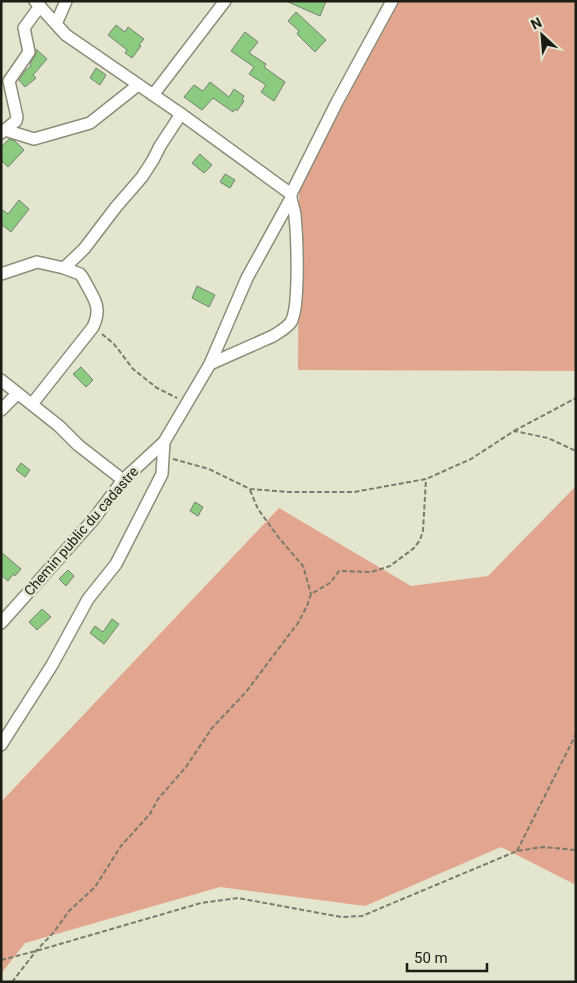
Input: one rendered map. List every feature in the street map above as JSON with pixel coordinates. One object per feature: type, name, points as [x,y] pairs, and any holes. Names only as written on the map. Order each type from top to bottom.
[{"type":"street","points":[[56,24],[66,1]]},
{"type":"street","points":[[153,96],[225,1]]},
{"type":"street","name":"Chemin public du cadastre","points":[[1,623],[93,520],[123,480],[164,442],[210,364],[247,278],[291,197],[337,102],[392,1]]},
{"type":"street","points":[[3,132],[16,121],[17,117],[9,81],[29,52],[24,28],[37,4],[66,35],[181,114],[291,197],[295,213],[296,288],[294,314],[290,323],[273,336],[210,364]]},
{"type":"street","points":[[3,132],[34,139],[90,123],[138,85]]},
{"type":"street","points":[[64,268],[84,249],[142,177],[181,114]]},
{"type":"street","points":[[1,274],[37,262],[64,268],[80,274],[84,278],[98,310],[93,327],[32,404]]},
{"type":"street","points":[[1,380],[123,480]]},
{"type":"street","points":[[1,410],[17,394]]},
{"type":"street","points":[[1,745],[52,665],[88,599],[116,564],[162,474],[164,442]]},
{"type":"path","points":[[93,327],[114,344],[133,369],[158,388],[188,403]]},
{"type":"path","points":[[164,456],[209,469],[250,489],[289,492],[354,492],[426,479],[471,459],[514,431],[576,398]]},
{"type":"path","points":[[514,431],[548,438],[576,451]]},
{"type":"path","points":[[311,594],[330,583],[339,571],[371,572],[390,566],[414,548],[420,540],[423,531],[426,479]]},
{"type":"path","points":[[12,982],[69,911],[95,887],[121,846],[186,767],[212,728],[256,678],[298,622],[307,606],[311,594],[303,566],[258,509],[250,489]]},
{"type":"path","points":[[517,851],[576,734]]},
{"type":"path","points":[[1,960],[145,918],[224,899],[238,898],[341,916],[362,916],[517,851],[543,847],[576,850]]},
{"type":"shaded area","points":[[396,1],[576,1],[576,371],[298,370],[299,192]]},
{"type":"shaded area","points":[[576,486],[576,885],[501,847],[365,906],[220,887],[25,943],[1,974],[1,802],[279,508],[411,586],[488,576]]},
{"type":"building","points":[[286,1],[326,1],[320,16]]},
{"type":"building","points":[[296,12],[326,40],[315,52],[297,34],[299,31],[288,21]]},
{"type":"building","points":[[116,25],[125,32],[128,27],[144,39],[132,58],[125,53],[127,50],[108,35]]},
{"type":"building","points":[[245,32],[258,42],[249,53],[266,64],[264,67],[285,82],[274,101],[261,92],[266,85],[249,74],[254,67],[231,51]]},
{"type":"building","points":[[36,49],[47,59],[33,75],[36,78],[25,87],[19,80],[31,66],[30,64],[36,54]]},
{"type":"building","points":[[96,68],[106,75],[100,85],[90,78]]},
{"type":"building","points":[[210,82],[229,97],[234,89],[244,96],[242,100],[244,101],[237,111],[235,109],[233,112],[213,98],[202,110],[184,97],[194,85],[203,91]]},
{"type":"building","points":[[9,139],[15,141],[24,150],[8,167],[1,160],[1,147]]},
{"type":"building","points":[[200,154],[212,165],[204,173],[192,163]]},
{"type":"building","points":[[225,174],[235,180],[230,188],[220,182]]},
{"type":"building","points":[[19,200],[29,209],[11,232],[1,224],[1,209],[8,214]]},
{"type":"building","points":[[197,286],[215,295],[209,307],[192,298]]},
{"type":"building","points":[[81,367],[93,380],[86,387],[73,374]]},
{"type":"building","points":[[21,463],[30,470],[25,477],[16,470]]},
{"type":"building","points":[[195,502],[203,507],[198,516],[190,511]]},
{"type":"building","points":[[1,552],[21,569],[15,576],[13,574],[8,581],[1,575]]},
{"type":"building","points":[[68,570],[74,576],[66,586],[59,579]]},
{"type":"building","points":[[42,609],[51,617],[37,630],[29,622]]},
{"type":"building","points":[[112,619],[119,624],[104,644],[90,633],[95,626],[103,632]]}]
